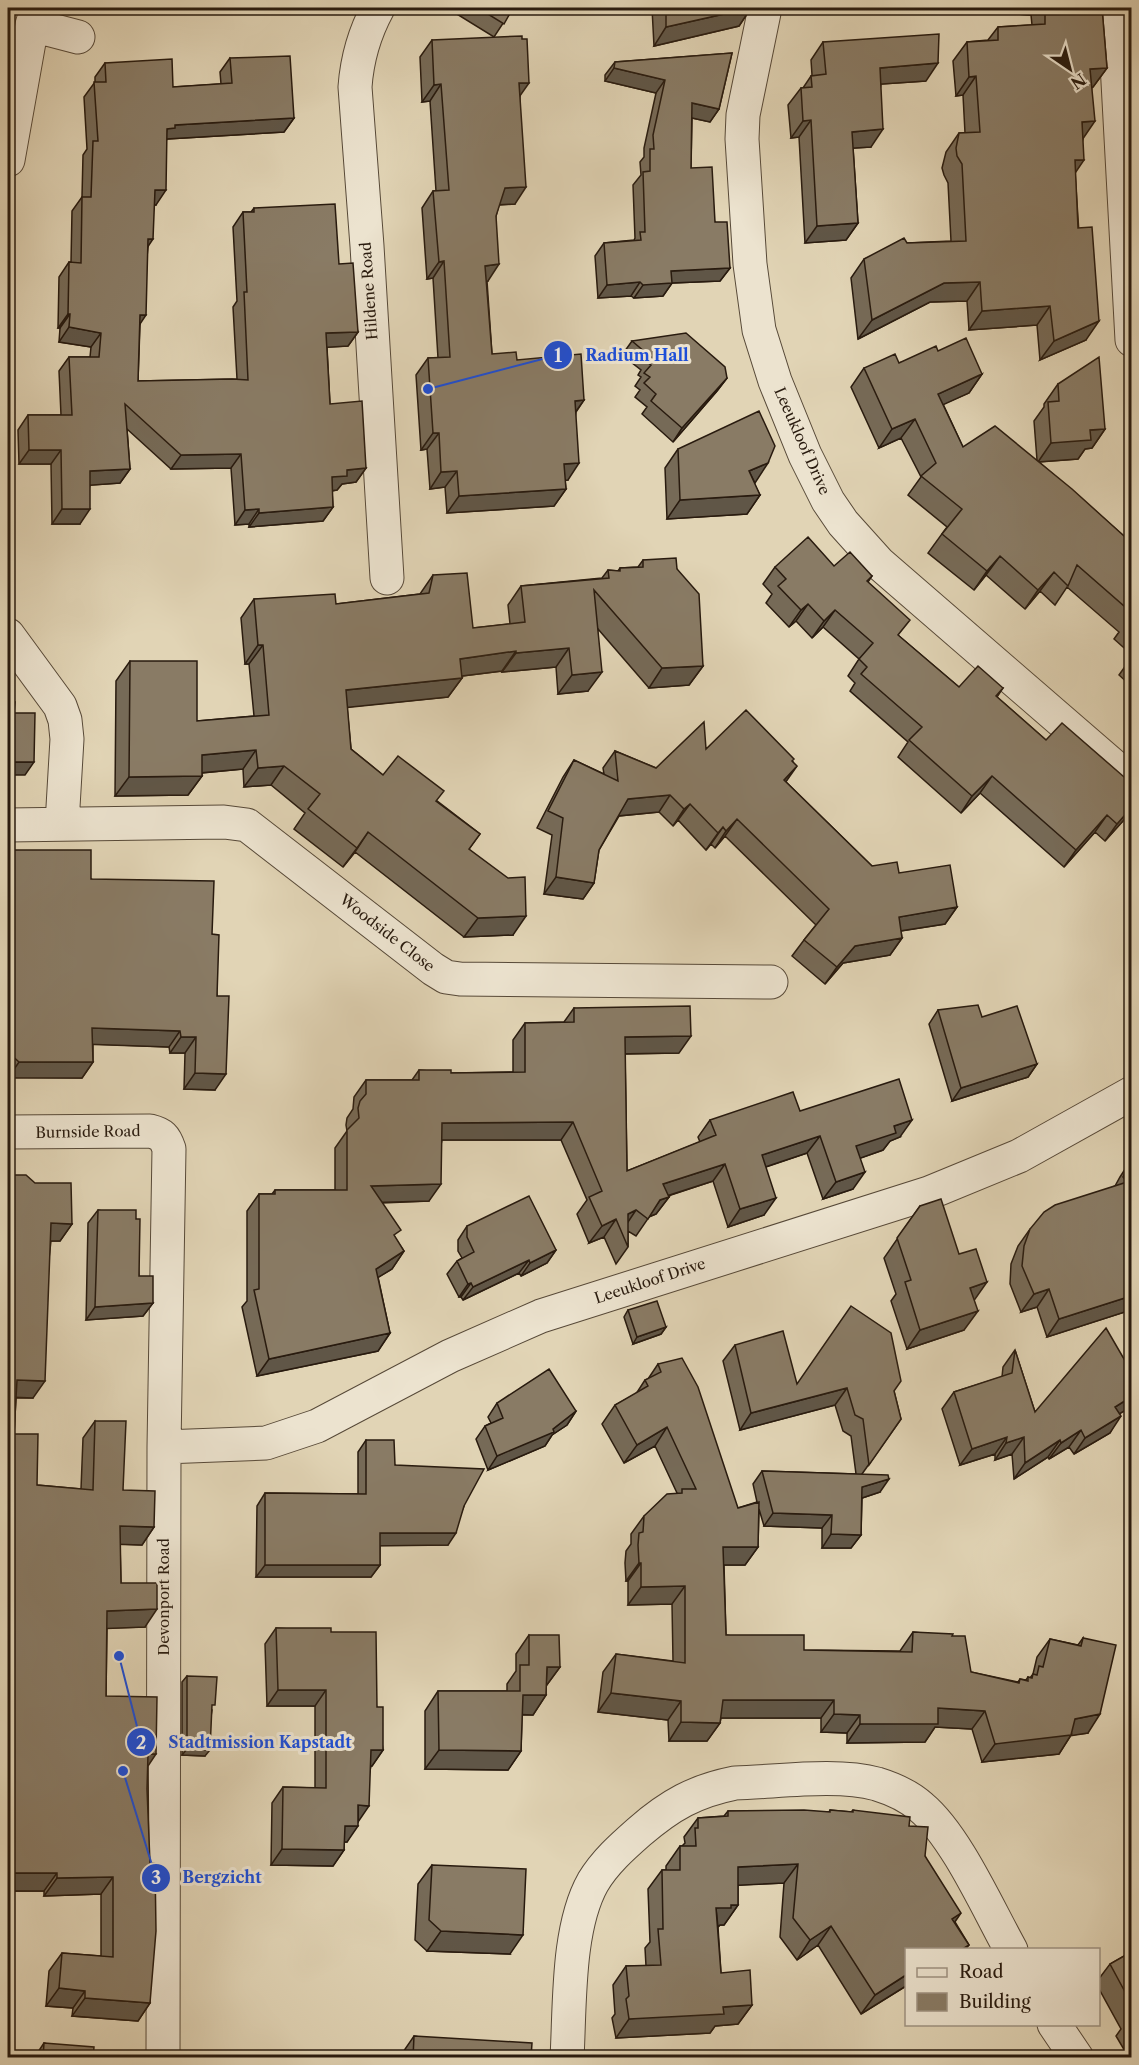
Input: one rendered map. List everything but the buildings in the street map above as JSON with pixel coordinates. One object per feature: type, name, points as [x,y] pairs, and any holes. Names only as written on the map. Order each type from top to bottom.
[{"type":"street","name":"Hildene Road","points":[[378,8],[363,43],[356,68],[355,87],[387,578]]},
{"type":"street","name":"Leeukloof Drive","points":[[765,8],[743,115],[742,139],[750,264],[759,330],[775,381],[805,455],[828,501],[843,523],[879,563],[1131,782]]},
{"type":"street","points":[[1114,8],[1131,340]]},
{"type":"street","points":[[8,160],[35,16],[78,37]]},
{"type":"street","points":[[8,635],[60,706],[65,720],[67,739],[62,824]]},
{"type":"street","name":"Woodside Close","points":[[8,825],[224,822],[247,825],[446,977],[771,982]]},
{"type":"street","name":"Leeukloof Drive","points":[[164,1446],[266,1443],[317,1426],[450,1356],[541,1316],[917,1197],[978,1174],[1019,1156],[1131,1093]]},
{"type":"street","name":"Burnside Road","points":[[8,1132],[150,1131],[166,1138]]},
{"type":"street","name":"Devonport Road","points":[[163,2058],[164,1446],[170,1156],[166,1138]]},
{"type":"street","points":[[567,2058],[572,1965],[580,1917],[585,1898],[594,1881],[614,1854],[671,1806],[701,1791],[719,1786],[735,1783],[835,1779],[875,1784],[912,1799],[924,1809],[956,1850],[1010,1948]]},
{"type":"street","points":[[1055,2026],[1077,2058]]},
{"type":"place","name":"Radium Hall","points":[[428,389]]},
{"type":"place","name":"Stadtmission Kapstadt","points":[[119,1656]]},
{"type":"place","name":"Bergzicht","points":[[123,1771]]}]
